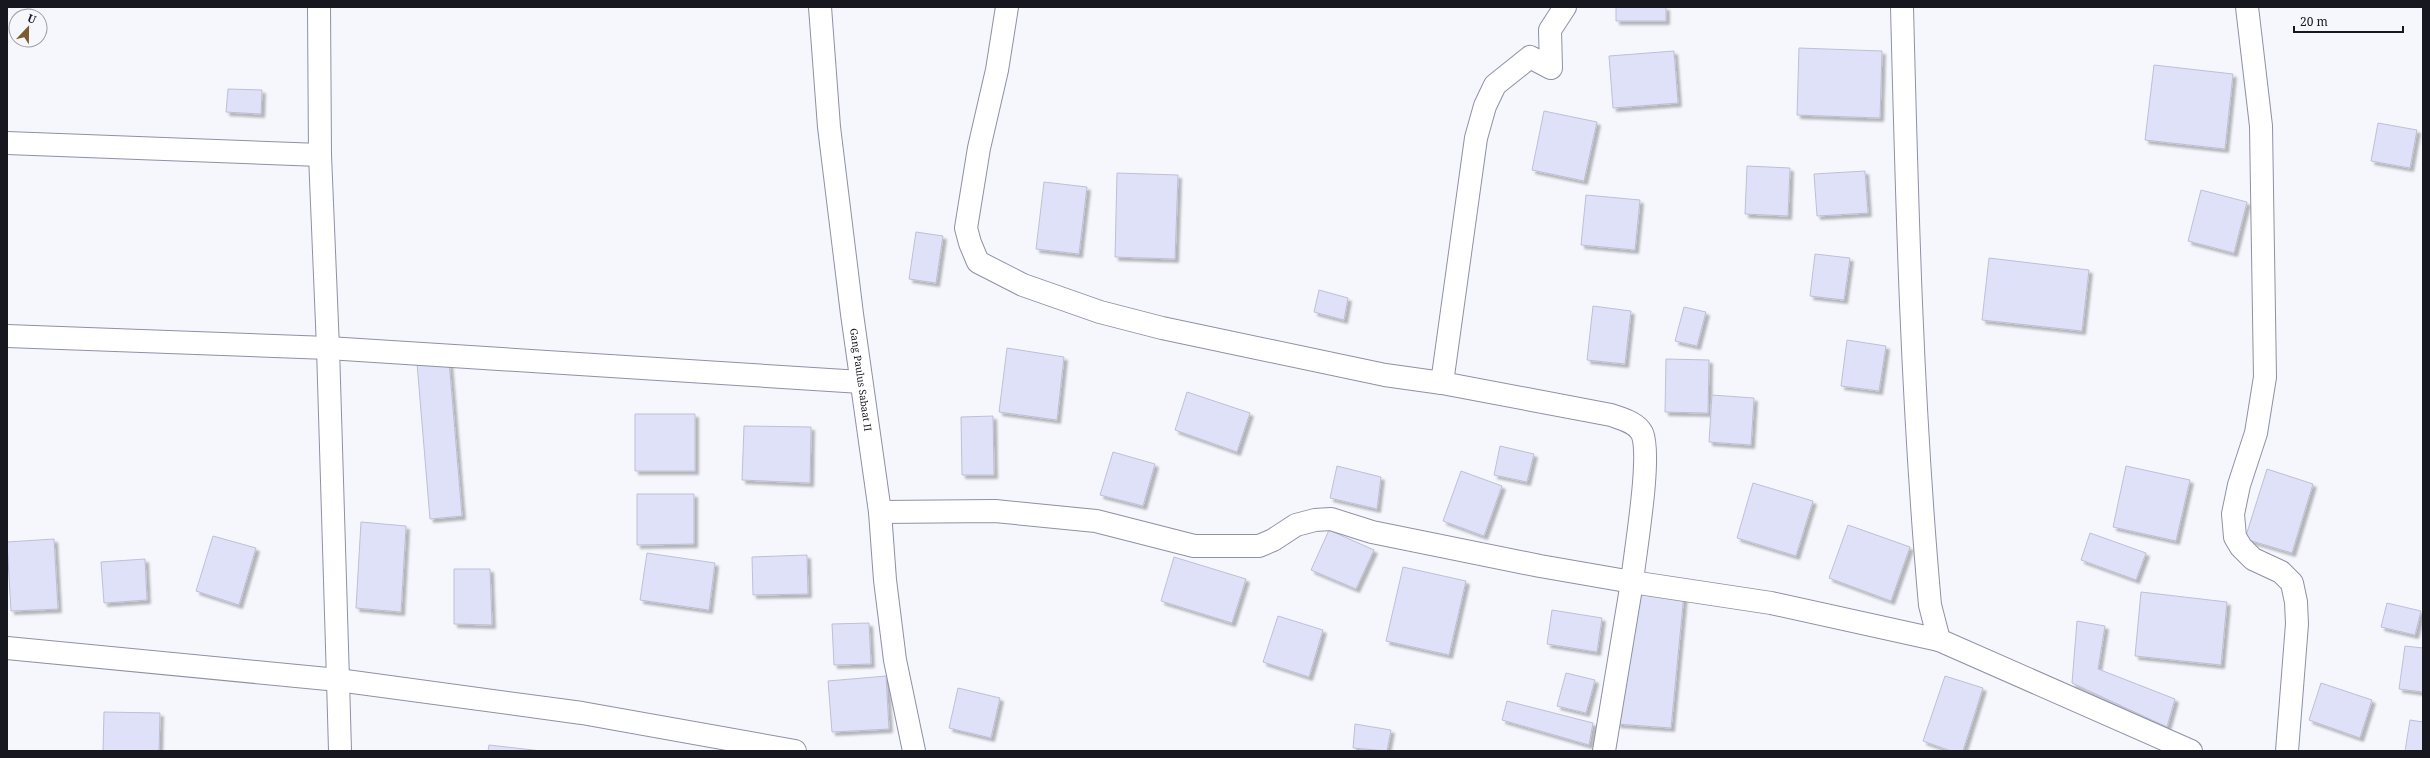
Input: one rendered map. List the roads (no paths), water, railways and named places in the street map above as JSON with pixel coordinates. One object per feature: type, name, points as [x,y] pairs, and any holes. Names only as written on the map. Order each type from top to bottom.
[{"type":"street","points":[[319,7],[320,155],[328,348],[340,751]]},
{"type":"street","name":"Gang Paulus Sabaat II","points":[[820,7],[829,127],[861,382],[880,512],[885,580],[895,660],[914,751]]},
{"type":"street","points":[[1007,7],[997,70],[979,148],[966,228],[970,243],[978,262],[1023,285],[1100,312],[1162,328],[1385,375],[1442,383],[1611,415],[1630,422],[1642,433],[1646,455],[1632,582],[1604,751]]},
{"type":"street","points":[[1442,383],[1466,198],[1476,138],[1485,106],[1495,85],[1530,58],[1551,68],[1550,30],[1565,7]]},
{"type":"street","points":[[1902,7],[1908,251],[1914,379],[1930,606],[1939,640]]},
{"type":"street","points":[[2247,7],[2262,126],[2265,377],[2256,433],[2238,485],[2233,514],[2235,537],[2241,547],[2253,559],[2281,572],[2292,583],[2296,602],[2297,624],[2287,751]]},
{"type":"street","points":[[7,143],[320,155]]},
{"type":"street","points":[[7,336],[328,348],[861,382]]},
{"type":"street","points":[[880,512],[994,511],[1096,520],[1194,546],[1259,546],[1273,540],[1296,525],[1315,520],[1331,519],[1372,532],[1540,566],[1632,582],[1771,603],[1939,640],[2191,751]]},
{"type":"street","points":[[7,648],[338,680],[582,713],[795,751]]}]
